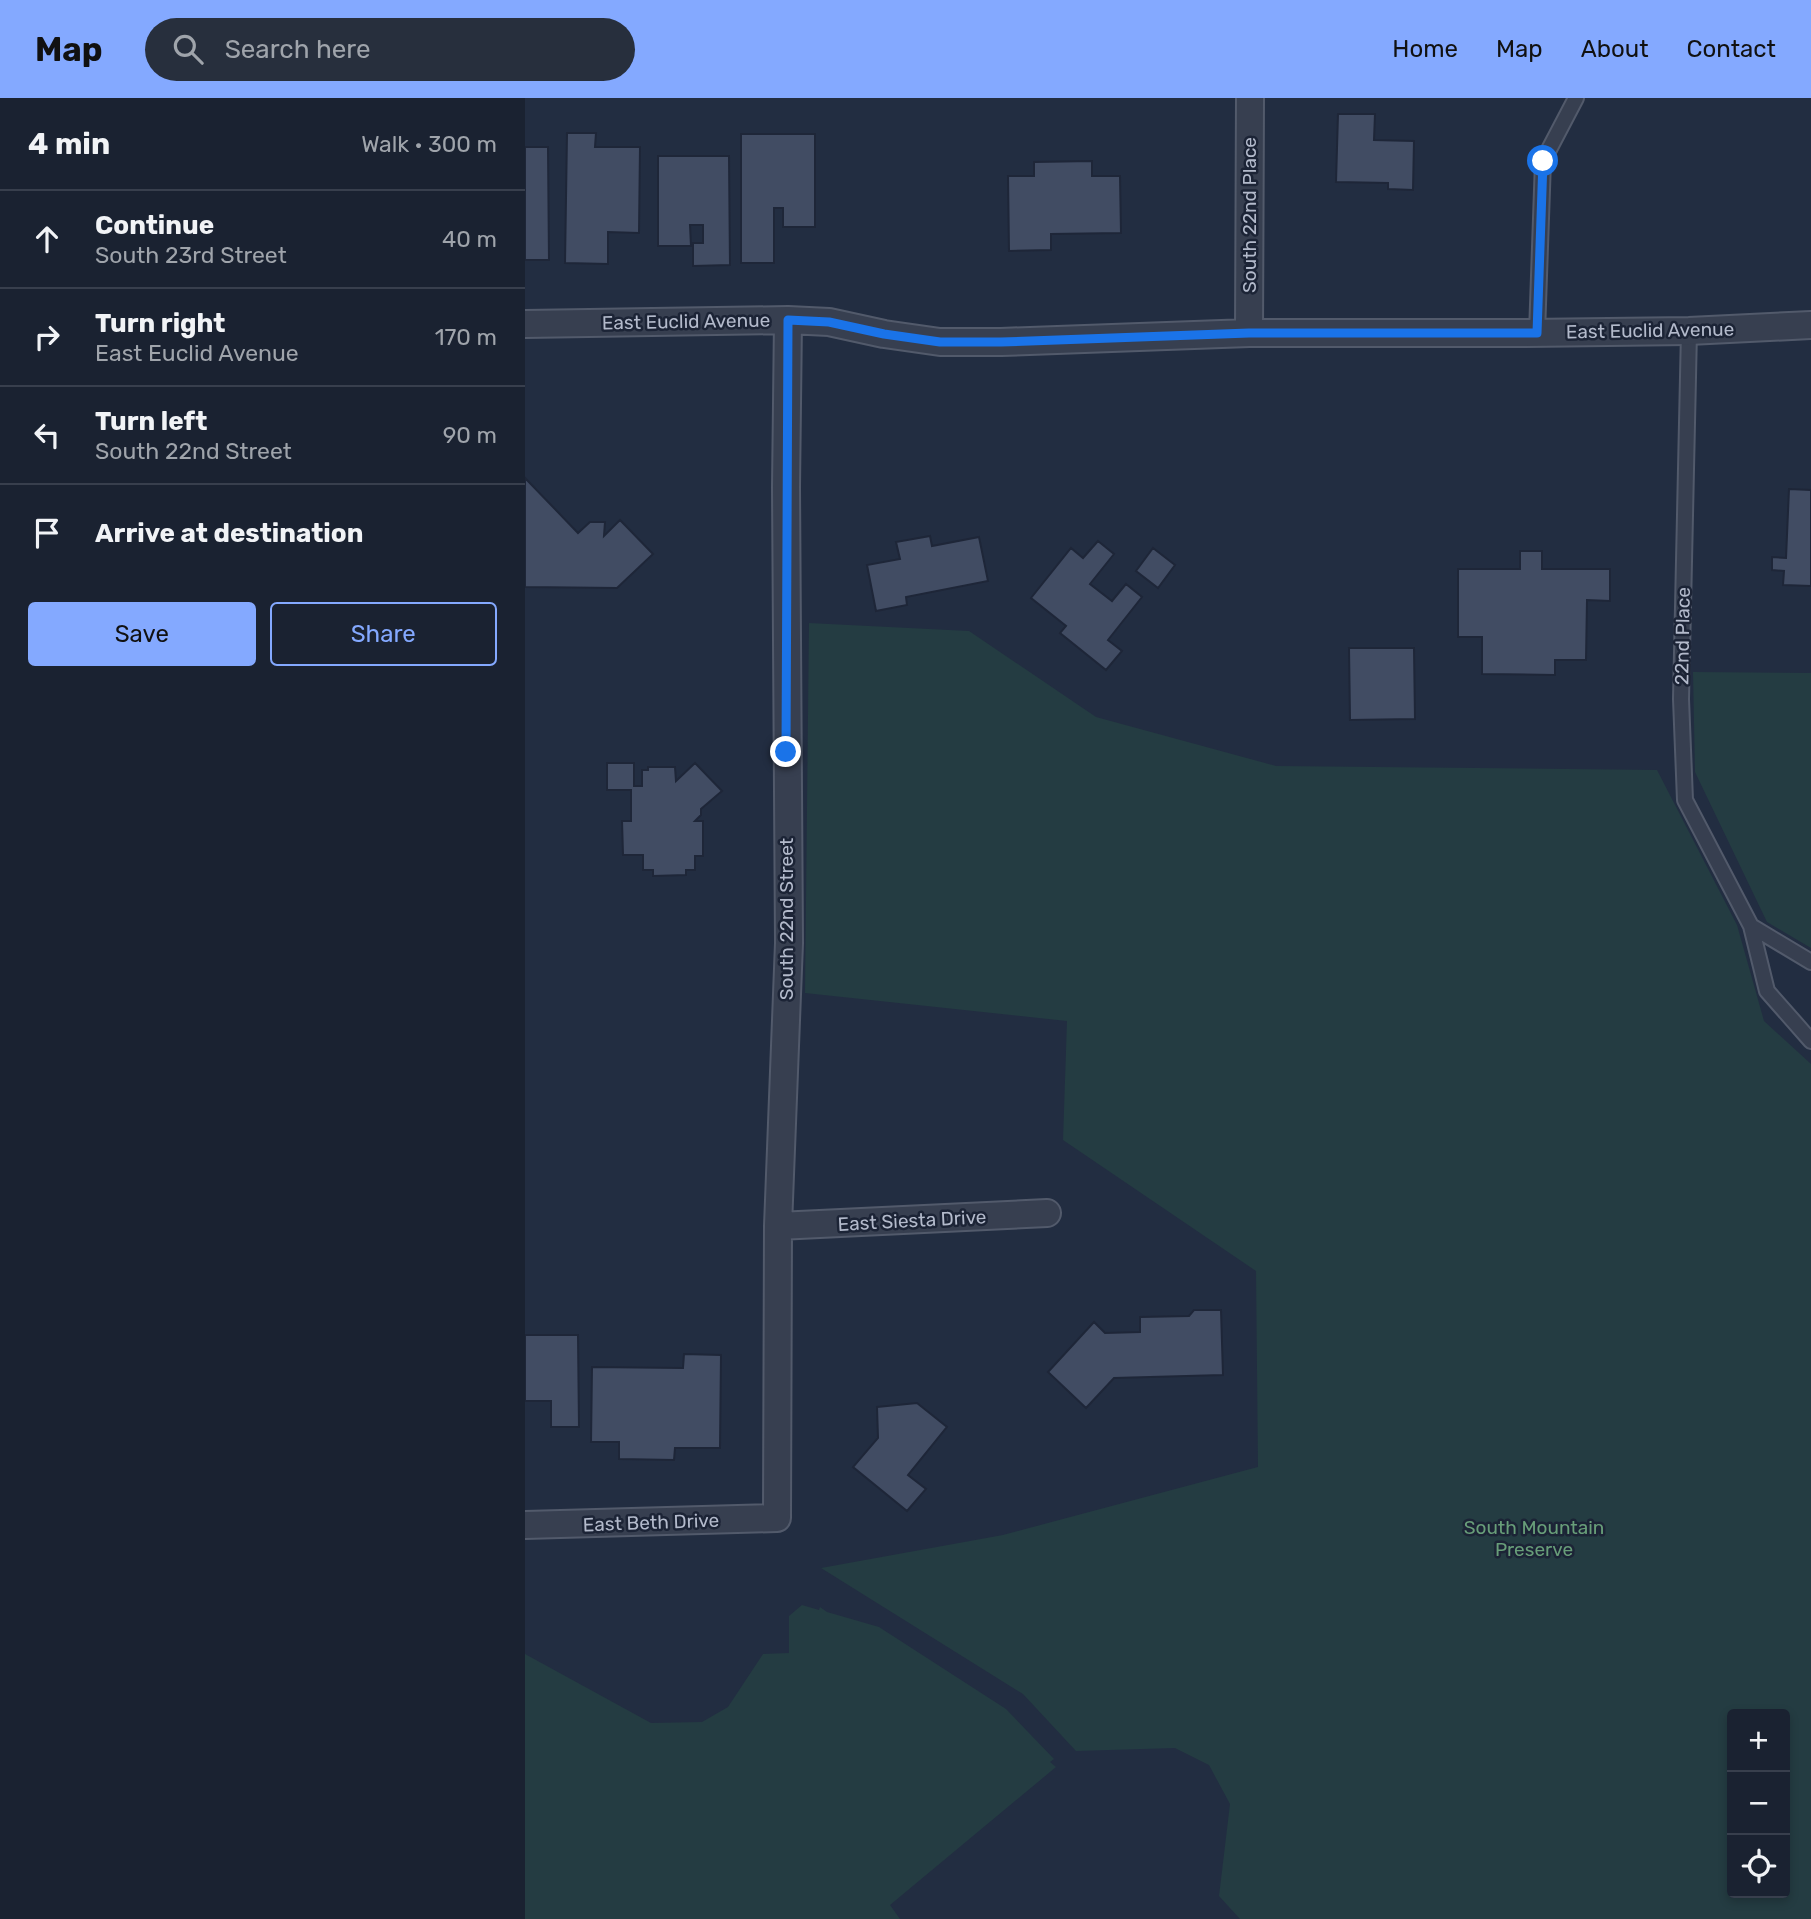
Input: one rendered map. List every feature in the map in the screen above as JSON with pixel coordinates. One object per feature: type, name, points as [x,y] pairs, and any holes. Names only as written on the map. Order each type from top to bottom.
[{"type":"street","name":"South 22nd Place","points":[[1249,98],[1249,333]]},
{"type":"street","name":"East Euclid Avenue","points":[[525,324],[788,320],[829,322],[940,342],[1014,342],[1249,333],[1689,331],[1811,325]]},
{"type":"street","name":"South 22nd Street","points":[[777,1518],[778,1226],[789,943],[786,556],[788,320]]},
{"type":"street","name":"East Siesta Drive","points":[[778,1226],[1047,1213]]},
{"type":"street","name":"East Beth Drive","points":[[525,1525],[777,1518]]},
{"type":"lane","points":[[1537,333],[1543,161],[1576,98]]},
{"type":"lane","name":"22nd Place","points":[[1689,331],[1681,699],[1685,800],[1751,926],[1767,991],[1811,1041]]},
{"type":"lane","points":[[1751,926],[1811,962]]},
{"type":"green space","name":"South Mountain Preserve","points":[[809,623],[969,631],[1096,717],[1276,766],[1657,770],[1737,925],[1764,1021],[1811,1064],[1811,1919],[1240,1919],[1219,1896],[1230,1804],[1209,1765],[1175,1748],[1076,1751],[1023,1694],[821,1568],[1003,1535],[1258,1467],[1256,1271],[1063,1140],[1067,1021],[805,993]]},
{"type":"green space","points":[[1693,672],[1811,673],[1811,948],[1767,922],[1695,772]]},
{"type":"green space","points":[[802,1605],[819,1610],[820,1607],[827,1612],[879,1627],[1006,1709],[1054,1759],[1050,1762],[1056,1767],[890,1905],[900,1919],[525,1919],[525,1654],[651,1723],[702,1722],[728,1707],[763,1654],[789,1653],[789,1616]]},
{"type":"building","points":[[1338,114],[1375,114],[1374,140],[1414,141],[1413,190],[1388,189],[1388,183],[1336,182]]},
{"type":"building","points":[[567,133],[596,133],[595,147],[640,147],[639,233],[608,232],[608,264],[565,263]]},
{"type":"building","points":[[741,134],[815,134],[815,227],[783,227],[783,208],[774,208],[774,263],[741,263]]},
{"type":"building","points":[[525,147],[548,147],[549,260],[525,260]]},
{"type":"building","points":[[658,156],[729,156],[730,265],[693,266],[693,243],[703,243],[703,225],[690,225],[691,246],[658,246]]},
{"type":"building","points":[[1092,161],[1092,176],[1120,176],[1121,233],[1051,234],[1051,250],[1009,251],[1008,176],[1034,176],[1034,162]]},
{"type":"building","points":[[525,478],[578,533],[590,522],[605,522],[604,536],[620,520],[653,554],[617,588],[525,587]]},
{"type":"building","points":[[1789,489],[1811,490],[1811,586],[1783,585],[1784,571],[1772,570],[1772,557],[1786,558]]},
{"type":"building","points":[[930,536],[932,546],[979,537],[988,581],[906,597],[907,605],[876,611],[867,565],[900,559],[896,542]]},
{"type":"building","points":[[1098,541],[1114,554],[1090,584],[1112,601],[1126,584],[1142,597],[1108,640],[1122,651],[1106,670],[1060,633],[1066,626],[1031,598],[1071,548],[1083,558]]},
{"type":"building","points":[[1153,548],[1175,565],[1158,588],[1136,571]]},
{"type":"building","points":[[1520,551],[1542,551],[1542,569],[1610,569],[1610,601],[1587,600],[1586,660],[1555,660],[1555,675],[1482,674],[1482,637],[1458,637],[1458,569],[1520,569]]},
{"type":"building","points":[[1349,648],[1414,648],[1415,719],[1350,720]]},
{"type":"building","points":[[607,763],[634,763],[634,786],[642,786],[642,770],[648,770],[648,767],[675,767],[676,781],[695,763],[722,791],[701,809],[701,815],[695,821],[703,821],[703,856],[695,856],[695,870],[686,870],[686,875],[653,876],[653,870],[643,870],[643,855],[623,855],[622,821],[631,821],[631,790],[607,790]]},
{"type":"building","points":[[1194,1310],[1221,1310],[1223,1375],[1114,1378],[1086,1408],[1048,1372],[1094,1322],[1105,1333],[1140,1332],[1140,1317],[1189,1316]]},
{"type":"building","points":[[525,1335],[578,1335],[579,1427],[551,1427],[551,1401],[525,1401]]},
{"type":"building","points":[[684,1354],[721,1355],[720,1448],[675,1448],[674,1460],[619,1459],[619,1442],[591,1442],[592,1367],[683,1368]]},
{"type":"building","points":[[917,1403],[947,1427],[908,1475],[926,1489],[907,1511],[853,1467],[878,1438],[877,1407]]},
{"type":"route","points":[[786,752],[788,320],[829,322],[940,342],[1249,333],[1537,333],[1543,161]]}]
